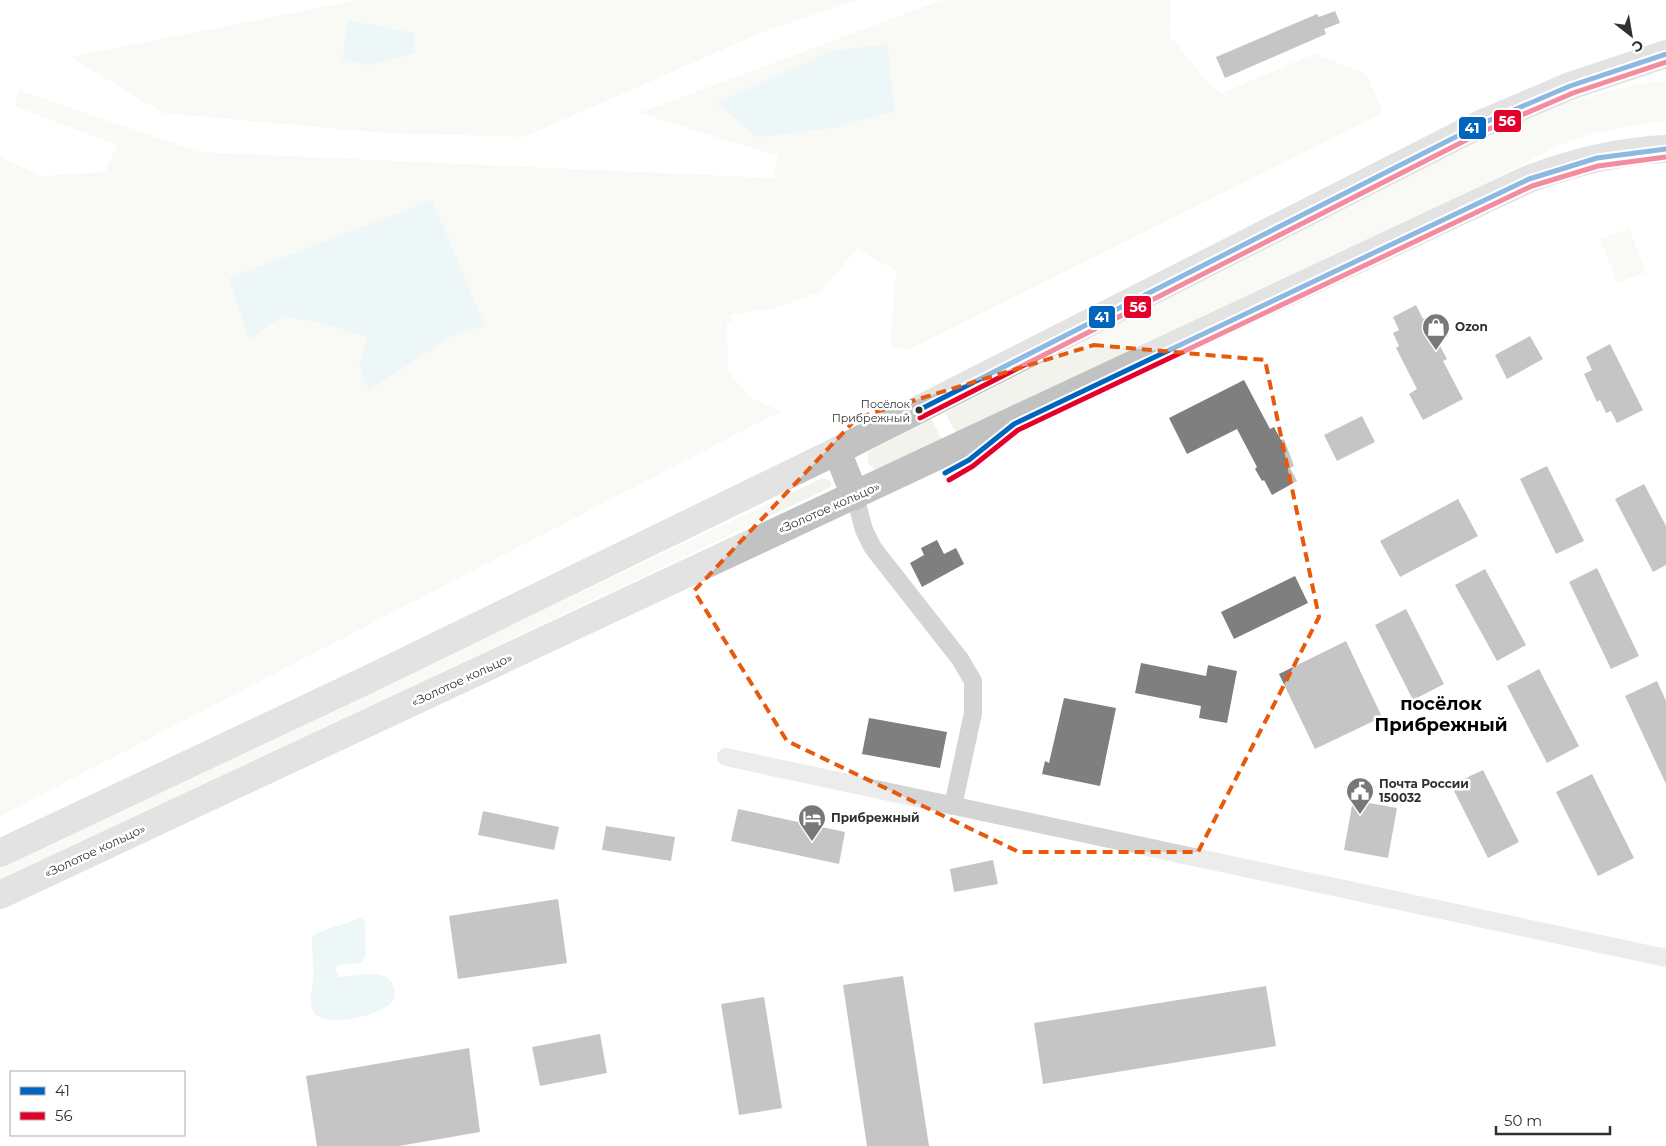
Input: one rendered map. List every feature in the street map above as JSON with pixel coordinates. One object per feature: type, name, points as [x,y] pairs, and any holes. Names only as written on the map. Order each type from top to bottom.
[{"type":"highway","points":[[0,853],[359,684],[837,451],[1442,143],[1570,86],[1666,54]]},
{"type":"highway","name":"«Золотое кольцо»","points":[[0,895],[855,496],[1014,424],[1529,179],[1575,163],[1597,158],[1666,149]]},
{"type":"highway","points":[[837,451],[855,496]]},
{"type":"street","points":[[855,496],[864,530],[873,548],[960,659],[973,681],[973,713],[953,806]]},
{"type":"street","points":[[726,757],[1666,958]]},
{"type":"highlighted area","points":[[1094,345],[1265,360],[1319,617],[1198,852],[1019,852],[787,741],[694,591],[857,418]]},
{"type":"shaded area","points":[[358,0],[857,0],[763,32],[524,137],[385,133],[163,113],[70,57]]},
{"type":"shaded area","points":[[942,0],[1171,0],[1170,36],[1211,87],[1222,93],[1314,54],[1367,74],[1383,113],[908,350],[890,347],[896,271],[857,249],[820,292],[773,309],[731,314],[732,321],[727,323],[728,371],[751,398],[781,411],[0,816],[0,157],[42,176],[105,172],[117,145],[14,106],[19,90],[199,152],[774,178],[778,156],[639,113]]},
{"type":"shaded area","points":[[348,20],[415,33],[415,53],[370,65],[342,60]]},
{"type":"shaded area","points":[[887,44],[895,111],[834,128],[757,137],[717,103],[831,51]]},
{"type":"shaded area","points":[[1666,80],[1666,120],[1594,133],[1557,146],[1412,222],[956,433],[945,413],[1394,182],[1527,119],[1566,103],[1598,94],[1634,85]]},
{"type":"shaded area","points":[[432,200],[485,326],[454,335],[369,390],[359,366],[368,337],[324,324],[283,316],[249,339],[229,278]]},
{"type":"shaded area","points":[[1629,228],[1646,272],[1617,283],[1600,239]]},
{"type":"shaded area","points":[[931,418],[943,441],[880,473],[869,465],[867,453]]},
{"type":"shaded area","points":[[823,478],[831,481],[831,485],[827,489],[0,882],[0,866]]},
{"type":"shaded area","points":[[361,918],[365,922],[366,957],[360,963],[339,965],[335,969],[339,977],[367,974],[384,976],[390,980],[394,987],[395,998],[381,1010],[357,1018],[332,1020],[322,1018],[314,1013],[311,1000],[313,983],[312,938],[316,933]]},
{"type":"building","points":[[1335,11],[1340,23],[1324,29],[1326,34],[1225,78],[1216,57],[1317,14],[1319,17]]},
{"type":"building","points":[[1416,305],[1447,359],[1443,361],[1463,399],[1423,420],[1409,394],[1417,389],[1396,348],[1399,346],[1393,333],[1399,330],[1393,317]]},
{"type":"building","points":[[1530,336],[1543,359],[1507,379],[1495,355]]},
{"type":"building","points":[[1610,344],[1643,410],[1617,423],[1611,411],[1606,413],[1600,400],[1597,402],[1584,374],[1592,370],[1586,357]]},
{"type":"building","points":[[1244,380],[1270,429],[1274,427],[1281,440],[1284,439],[1294,466],[1290,468],[1297,481],[1272,495],[1264,480],[1262,481],[1255,469],[1257,467],[1237,429],[1187,454],[1169,418]]},
{"type":"building","points":[[1362,416],[1375,442],[1337,461],[1324,435]]},
{"type":"building","points":[[1547,466],[1584,541],[1556,554],[1520,479]]},
{"type":"building","points":[[1644,484],[1666,526],[1666,565],[1653,572],[1615,499]]},
{"type":"building","points":[[1458,499],[1478,536],[1400,577],[1380,541]]},
{"type":"building","points":[[937,540],[944,554],[956,548],[964,564],[922,587],[910,563],[924,555],[921,548]]},
{"type":"building","points":[[1597,568],[1639,656],[1611,669],[1569,582]]},
{"type":"building","points":[[1485,569],[1526,645],[1497,661],[1455,585]]},
{"type":"building","points":[[1295,576],[1308,603],[1234,639],[1221,612]]},
{"type":"building","points":[[1406,609],[1444,684],[1413,700],[1375,625]]},
{"type":"building","points":[[1346,641],[1382,717],[1315,749],[1279,674]]},
{"type":"building","points":[[1141,663],[1206,676],[1208,665],[1237,671],[1227,723],[1199,718],[1201,706],[1135,693]]},
{"type":"building","points":[[1539,669],[1579,746],[1547,763],[1507,686]]},
{"type":"building","points":[[1657,681],[1666,701],[1666,784],[1625,696]]},
{"type":"building","points":[[1064,698],[1116,708],[1100,786],[1042,774],[1045,761],[1049,763]]},
{"type":"building","points":[[869,718],[947,732],[940,768],[862,754]]},
{"type":"building","points":[[1483,770],[1519,842],[1488,858],[1451,785]]},
{"type":"building","points":[[1592,774],[1634,858],[1598,876],[1556,792]]},
{"type":"building","points":[[1353,800],[1397,808],[1388,858],[1344,850]]},
{"type":"building","points":[[738,809],[845,832],[839,864],[731,841]]},
{"type":"building","points":[[483,811],[559,827],[554,850],[478,835]]},
{"type":"building","points":[[606,826],[675,837],[671,861],[602,850]]},
{"type":"building","points":[[993,860],[998,884],[954,892],[950,869]]},
{"type":"building","points":[[558,899],[567,963],[458,979],[449,916]]},
{"type":"building","points":[[903,976],[929,1146],[867,1146],[843,985]]},
{"type":"building","points":[[1266,986],[1276,1046],[1043,1084],[1034,1023]]},
{"type":"building","points":[[764,997],[782,1108],[739,1115],[721,1004]]},
{"type":"building","points":[[600,1034],[607,1073],[540,1086],[532,1047]]},
{"type":"building","points":[[469,1048],[480,1132],[399,1146],[317,1146],[306,1076]]},
{"type":"transit line","name":"41","points":[[917,411],[1481,124],[1570,86],[1666,54]]},
{"type":"transit line","name":"56","points":[[920,418],[1484,131],[1573,93],[1666,62]]},
{"type":"transit line","name":"41","points":[[945,473],[969,460],[1014,424],[1529,179],[1597,158],[1666,149]]},
{"type":"transit line","name":"56","points":[[949,480],[973,466],[1018,430],[1532,186],[1598,166],[1666,157]]},
{"type":"place","name":"Ozon","points":[[1436,351]]},
{"type":"place","name":"Посёлок Прибрежный","points":[[919,410]]},
{"type":"place","name":"Почта России 150032","points":[[1360,815]]},
{"type":"place","name":"Прибрежный","points":[[812,842]]},
{"type":"district","name":"посёлок Прибрежный","points":[[1441,714]]}]
